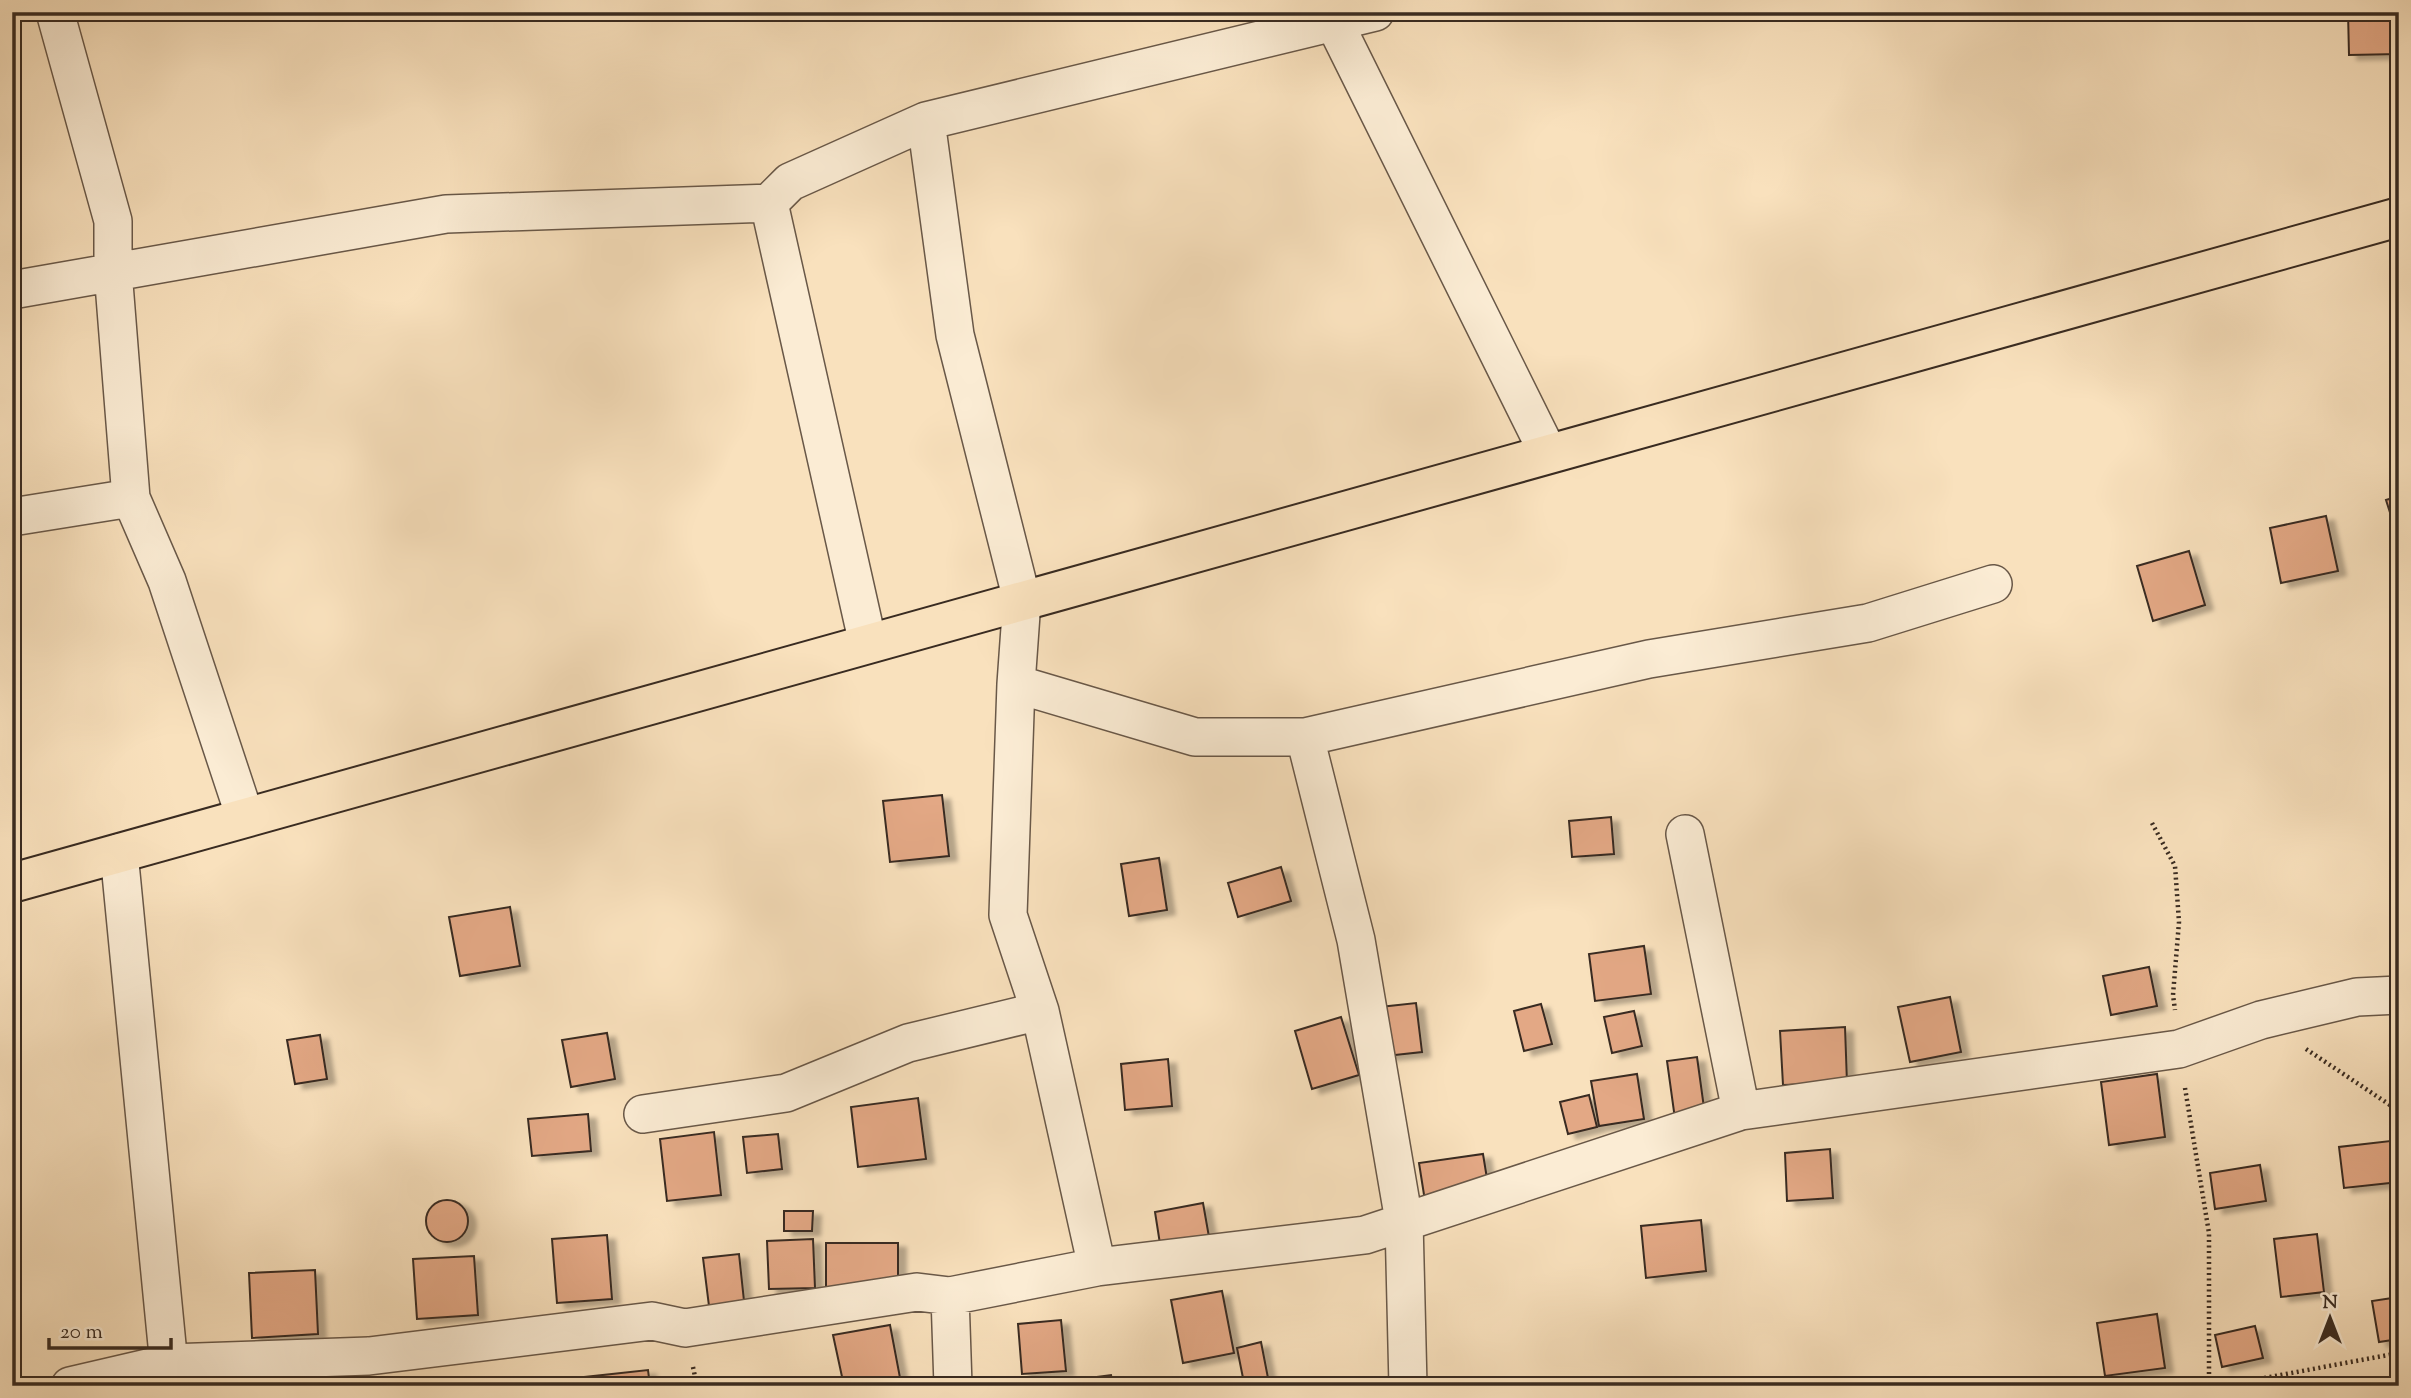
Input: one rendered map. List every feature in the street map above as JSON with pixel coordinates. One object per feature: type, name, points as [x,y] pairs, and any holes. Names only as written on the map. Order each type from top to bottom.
[{"type":"main road","points":[[12,883],[2399,217]]},
{"type":"street","points":[[55,12],[113,221],[113,271],[131,498],[167,581],[245,817]]},
{"type":"street","points":[[12,290],[446,214],[769,203],[790,182],[926,121],[1375,12]]},
{"type":"street","points":[[1334,22],[1548,453]]},
{"type":"street","points":[[926,121],[955,335],[1022,600],[1016,684],[1008,915],[1040,1011],[1097,1267]]},
{"type":"street","points":[[769,203],[868,644]]},
{"type":"street","points":[[12,517],[131,498]]},
{"type":"street","points":[[1016,684],[1195,737],[1306,737],[1649,659],[1868,623],[1993,584]]},
{"type":"street","points":[[1306,737],[1356,940],[1404,1221],[1408,1386]]},
{"type":"street","points":[[1685,834],[1741,1111]]},
{"type":"street","points":[[119,853],[170,1375]]},
{"type":"street","points":[[70,1386],[170,1375],[369,1371],[652,1321],[685,1328],[917,1292],[950,1296],[1097,1267],[1365,1235],[1741,1111],[2179,1049],[2261,1020],[2357,997],[2399,995]]},
{"type":"street","points":[[643,1114],[786,1093],[908,1043],[1040,1011]]},
{"type":"street","points":[[950,1296],[953,1386]]},
{"type":"path","points":[[2152,823],[2175,866],[2179,922],[2173,995],[2179,1049],[2209,1233],[2209,1386]]},
{"type":"path","points":[[2261,1020],[2399,1111]]},
{"type":"path","points":[[2221,1386],[2399,1353]]},
{"type":"building","points":[[2348,12],[2399,12],[2399,54],[2349,55]]},
{"type":"building","points":[[2399,496],[2399,541],[2386,500]]},
{"type":"building","points":[[2326,516],[2338,571],[2281,583],[2270,528]]},
{"type":"building","points":[[2189,551],[2205,605],[2153,621],[2137,566]]},
{"type":"building","points":[[942,795],[949,856],[890,862],[883,801]]},
{"type":"building","points":[[1611,817],[1614,854],[1572,857],[1569,821]]},
{"type":"building","points":[[1159,858],[1167,910],[1129,916],[1121,864]]},
{"type":"building","points":[[1281,867],[1291,901],[1238,917],[1228,883]]},
{"type":"building","points":[[510,907],[520,966],[460,976],[449,917]]},
{"type":"building","points":[[1644,946],[1651,994],[1595,1001],[1589,954]]},
{"type":"building","points":[[2149,967],[2157,1006],[2111,1015],[2103,976]]},
{"type":"building","points":[[1950,997],[1961,1052],[1910,1062],[1898,1007]]},
{"type":"building","points":[[1416,1003],[1422,1052],[1377,1057],[1371,1008]]},
{"type":"building","points":[[1541,1004],[1552,1044],[1524,1051],[1514,1011]]},
{"type":"building","points":[[1634,1011],[1642,1046],[1612,1053],[1604,1017]]},
{"type":"building","points":[[1341,1017],[1359,1075],[1312,1089],[1295,1031]]},
{"type":"building","points":[[1845,1027],[1847,1083],[1783,1085],[1780,1031]]},
{"type":"building","points":[[607,1033],[615,1079],[571,1087],[562,1040]]},
{"type":"building","points":[[320,1035],[327,1079],[295,1084],[287,1040]]},
{"type":"building","points":[[1697,1057],[1705,1115],[1675,1119],[1667,1061]]},
{"type":"building","points":[[1168,1059],[1172,1106],[1125,1110],[1121,1064]]},
{"type":"building","points":[[1637,1074],[1644,1119],[1599,1126],[1591,1081]]},
{"type":"building","points":[[2157,1074],[2165,1137],[2109,1145],[2101,1082]]},
{"type":"building","points":[[1589,1095],[1597,1127],[1568,1134],[1560,1102]]},
{"type":"building","points":[[918,1098],[926,1159],[858,1167],[851,1107]]},
{"type":"building","points":[[588,1114],[591,1151],[532,1156],[528,1119]]},
{"type":"building","points":[[714,1132],[721,1195],[667,1201],[660,1139]]},
{"type":"building","points":[[778,1134],[782,1169],[747,1173],[743,1137]]},
{"type":"building","points":[[2399,1140],[2399,1182],[2344,1188],[2339,1147]]},
{"type":"building","points":[[1830,1149],[1833,1198],[1787,1201],[1785,1153]]},
{"type":"building","points":[[1483,1154],[1489,1191],[1425,1201],[1419,1163]]},
{"type":"building","points":[[2260,1165],[2266,1201],[2215,1209],[2210,1173]]},
{"type":"building","points":[[447,1200],[462,1206],[468,1221],[462,1236],[447,1242],[432,1236],[426,1221],[432,1206]]},
{"type":"building","points":[[1203,1203],[1212,1254],[1163,1263],[1155,1212]]},
{"type":"building","points":[[784,1211],[813,1211],[812,1231],[784,1231]]},
{"type":"building","points":[[1701,1220],[1706,1271],[1646,1278],[1641,1226]]},
{"type":"building","points":[[2317,1234],[2324,1292],[2281,1297],[2274,1239]]},
{"type":"building","points":[[607,1235],[612,1299],[557,1303],[552,1239]]},
{"type":"building","points":[[813,1239],[815,1288],[769,1289],[767,1241]]},
{"type":"building","points":[[826,1243],[898,1243],[898,1293],[826,1293]]},
{"type":"building","points":[[739,1254],[744,1301],[709,1306],[703,1258]]},
{"type":"building","points":[[474,1256],[478,1315],[417,1319],[413,1259]]},
{"type":"building","points":[[315,1270],[318,1334],[252,1338],[249,1273]]},
{"type":"building","points":[[1222,1291],[1234,1353],[1183,1363],[1171,1300]]},
{"type":"building","points":[[2399,1297],[2399,1339],[2379,1342],[2372,1301]]},
{"type":"building","points":[[2157,1314],[2165,1368],[2105,1376],[2097,1323]]},
{"type":"building","points":[[1061,1320],[1066,1371],[1022,1374],[1018,1324]]},
{"type":"building","points":[[890,1325],[901,1383],[888,1386],[844,1386],[833,1335]]},
{"type":"building","points":[[2255,1326],[2263,1358],[2222,1367],[2215,1335]]},
{"type":"building","points":[[1261,1342],[1268,1378],[1244,1383],[1237,1348]]},
{"type":"building","points":[[648,1370],[650,1386],[586,1386],[585,1377]]},
{"type":"building","points":[[1111,1375],[1113,1386],[1089,1386],[1088,1378]]}]
